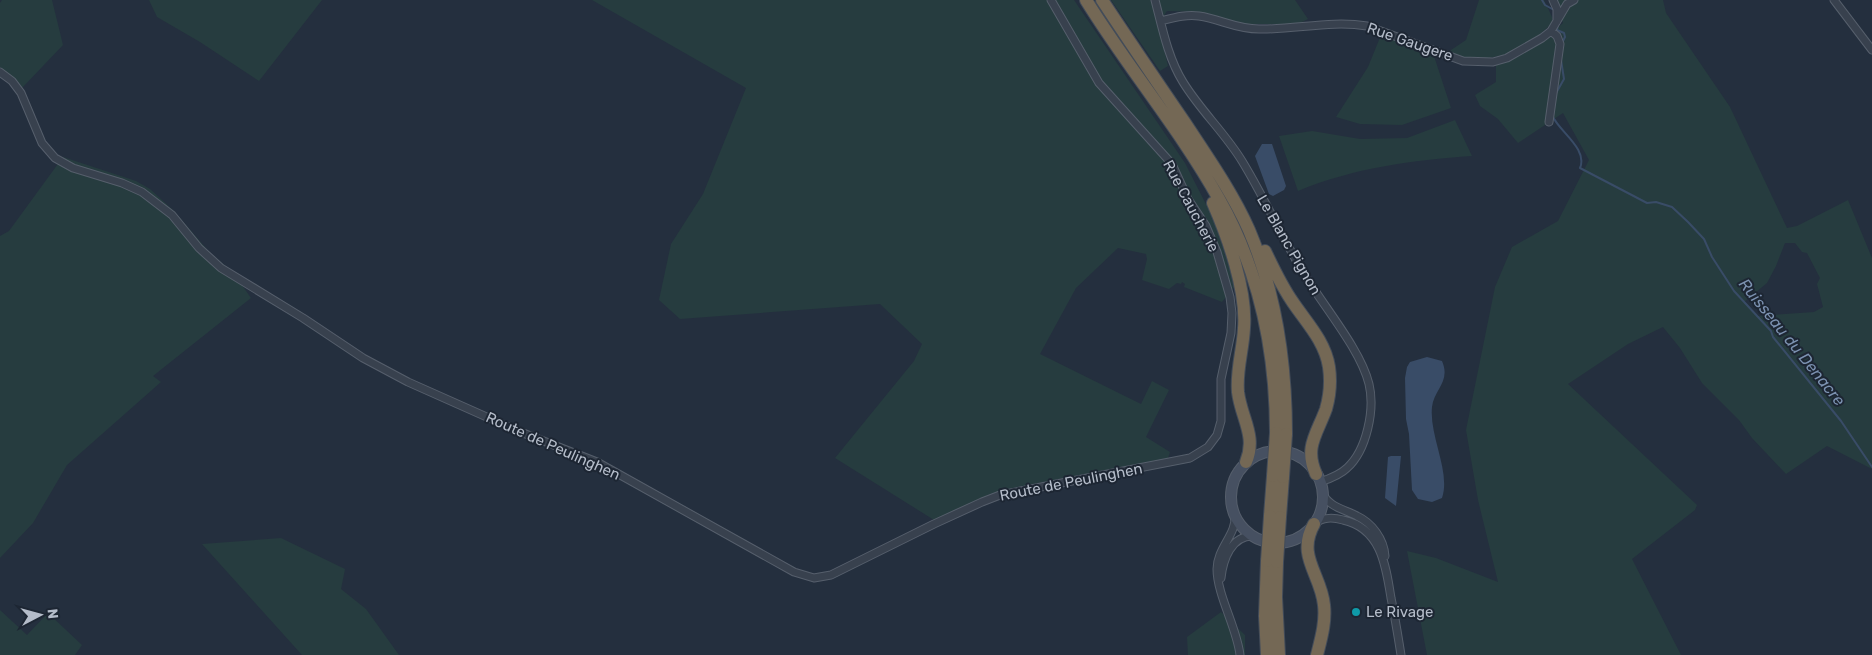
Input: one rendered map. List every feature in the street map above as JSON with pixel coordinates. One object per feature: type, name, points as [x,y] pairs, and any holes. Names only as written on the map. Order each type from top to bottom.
[{"type":"highway","points":[[1086,0],[1210,183],[1226,212],[1257,290],[1270,344],[1281,434]]},
{"type":"highway","points":[[1102,0],[1230,192],[1246,224],[1271,296],[1281,342],[1286,392],[1281,434],[1272,561],[1265,616],[1267,655]]},
{"type":"highway","points":[[1153,76],[1224,172],[1245,207],[1280,281],[1325,352],[1329,370],[1329,393],[1326,409],[1311,450],[1311,460],[1320,483]]},
{"type":"highway","points":[[1144,86],[1213,204],[1224,230],[1240,285],[1245,323],[1238,368],[1238,385],[1240,402],[1251,441],[1246,462]]},
{"type":"highway","points":[[1314,524],[1308,536],[1307,552],[1323,597],[1325,612],[1322,637],[1317,655]]},
{"type":"highway","points":[[1272,561],[1279,655]]},
{"type":"street","name":"Rue Caucherie","points":[[1051,0],[1102,87],[1172,164],[1188,199],[1211,236],[1228,289],[1232,305],[1232,322],[1221,379],[1219,429],[1213,442],[1208,447],[1186,460]]},
{"type":"street","name":"Le Blanc Pignon","points":[[1155,0],[1173,60],[1183,82],[1242,162],[1284,242],[1354,350],[1367,376],[1371,394],[1371,413],[1359,452],[1351,464],[1342,472],[1320,483]]},
{"type":"street","points":[[1553,0],[1557,9],[1557,21]]},
{"type":"street","name":"Rue Gaugere","points":[[1161,21],[1180,17],[1200,16],[1237,27],[1261,30],[1333,23],[1356,24],[1463,61],[1493,62],[1507,58],[1551,31],[1567,4],[1574,0]]},
{"type":"street","points":[[1834,0],[1872,50]]},
{"type":"street","points":[[1549,122],[1560,44],[1557,36],[1551,31]]},
{"type":"street","name":"Route de Peulinghen","points":[[0,72],[9,78],[19,90],[28,105],[42,143],[55,158],[77,169],[139,190],[172,215],[199,248],[221,268],[303,318],[363,358],[408,382],[518,431],[597,462],[801,575],[818,578],[831,575],[934,524],[994,497],[1066,481],[1186,460]]},
{"type":"street","points":[[1240,655],[1217,574],[1218,560],[1234,528],[1231,501],[1232,487],[1237,474],[1246,462],[1263,453],[1282,451],[1300,457],[1310,464],[1327,501],[1340,509],[1358,516],[1374,530],[1384,547],[1401,655]]},
{"type":"street","points":[[1314,524],[1320,511],[1320,483]]},
{"type":"street","points":[[1234,515],[1242,527],[1254,536],[1267,542],[1286,542],[1299,537],[1320,519],[1332,518],[1348,521],[1362,527],[1377,544],[1386,569]]},
{"type":"street","points":[[1221,588],[1222,569],[1229,551],[1241,538],[1254,536]]},
{"type":"green space","points":[[2,0],[52,0],[63,45],[22,88],[0,67],[0,3]]},
{"type":"green space","points":[[149,0],[322,0],[259,81],[200,42],[157,17]]},
{"type":"green space","points":[[592,0],[1074,0],[1185,163],[1214,220],[1235,286],[1222,302],[1184,287],[1185,284],[1182,282],[1169,289],[1142,280],[1147,259],[1146,254],[1118,248],[1076,288],[1040,354],[1141,404],[1152,381],[1169,390],[1146,437],[1170,452],[1168,458],[1007,489],[990,494],[934,520],[835,458],[914,361],[922,344],[880,304],[680,319],[659,300],[671,244],[703,194],[746,88]]},
{"type":"green space","points":[[1111,0],[1295,0],[1308,19],[1298,24],[1231,24],[1200,12],[1167,11],[1158,25],[1168,66],[1160,71]]},
{"type":"green space","points":[[1479,0],[1544,0],[1554,21],[1531,41],[1519,48],[1492,58],[1463,57],[1448,52],[1466,40]]},
{"type":"green space","points":[[1554,0],[1663,0],[1666,13],[1730,107],[1787,228],[1797,226],[1848,200],[1872,258],[1872,469],[1827,446],[1786,474],[1752,438],[1739,420],[1702,383],[1680,348],[1663,327],[1628,344],[1568,384],[1697,505],[1695,510],[1632,559],[1681,655],[1427,655],[1407,551],[1436,558],[1498,582],[1478,500],[1466,430],[1495,287],[1512,247],[1558,221],[1589,160],[1563,113],[1518,143],[1498,119],[1480,106],[1475,95],[1496,82],[1496,64],[1539,44],[1563,23]],"holes":[[[1785,243],[1795,243],[1802,252],[1807,253],[1820,278],[1817,284],[1823,307],[1814,312],[1757,316],[1744,302],[1767,283]]]},
{"type":"green space","points":[[1381,35],[1434,56],[1451,108],[1402,125],[1360,124],[1336,117],[1368,67]]},
{"type":"green space","points":[[1455,120],[1472,156],[1384,166],[1340,176],[1298,191],[1279,136],[1312,131],[1360,139],[1407,138]]},
{"type":"green space","points":[[63,157],[136,181],[150,189],[174,211],[211,254],[232,271],[251,298],[153,376],[161,382],[67,465],[33,523],[0,558],[0,236],[9,231]]},
{"type":"green space","points":[[281,538],[345,569],[341,589],[366,609],[399,655],[302,655],[202,544]]},
{"type":"green space","points":[[0,610],[27,635],[48,613],[82,645],[75,655],[0,655]]},
{"type":"green space","points":[[1221,612],[1245,635],[1245,655],[1188,655],[1187,637]]},
{"type":"water","points":[[1262,144],[1272,144],[1286,186],[1284,190],[1273,196],[1269,194],[1255,156]]},
{"type":"water","points":[[1427,357],[1442,361],[1445,375],[1432,407],[1434,430],[1444,477],[1444,488],[1442,498],[1432,502],[1418,499],[1412,490],[1409,434],[1406,419],[1405,378],[1407,367],[1410,362]]},
{"type":"water","points":[[1401,456],[1396,506],[1385,498],[1388,457]]},
{"type":"waterway","name":"Ruisseau du Denacre","points":[[1542,0],[1545,5],[1554,10]]},
{"type":"waterway","name":"Ruisseau du Denacre","points":[[1558,23],[1557,30],[1564,33],[1565,37],[1562,43]]},
{"type":"waterway","name":"Ruisseau du Denacre","points":[[1555,95],[1564,79],[1561,60]]},
{"type":"waterway","name":"Ruisseau du Denacre","points":[[1553,117],[1577,147],[1580,154],[1580,168],[1647,203],[1656,202],[1672,207],[1704,239],[1712,257],[1734,291],[1771,331],[1773,337],[1841,421],[1872,467]]},
{"type":"place","name":"Le Rivage","points":[[1356,612]]}]
